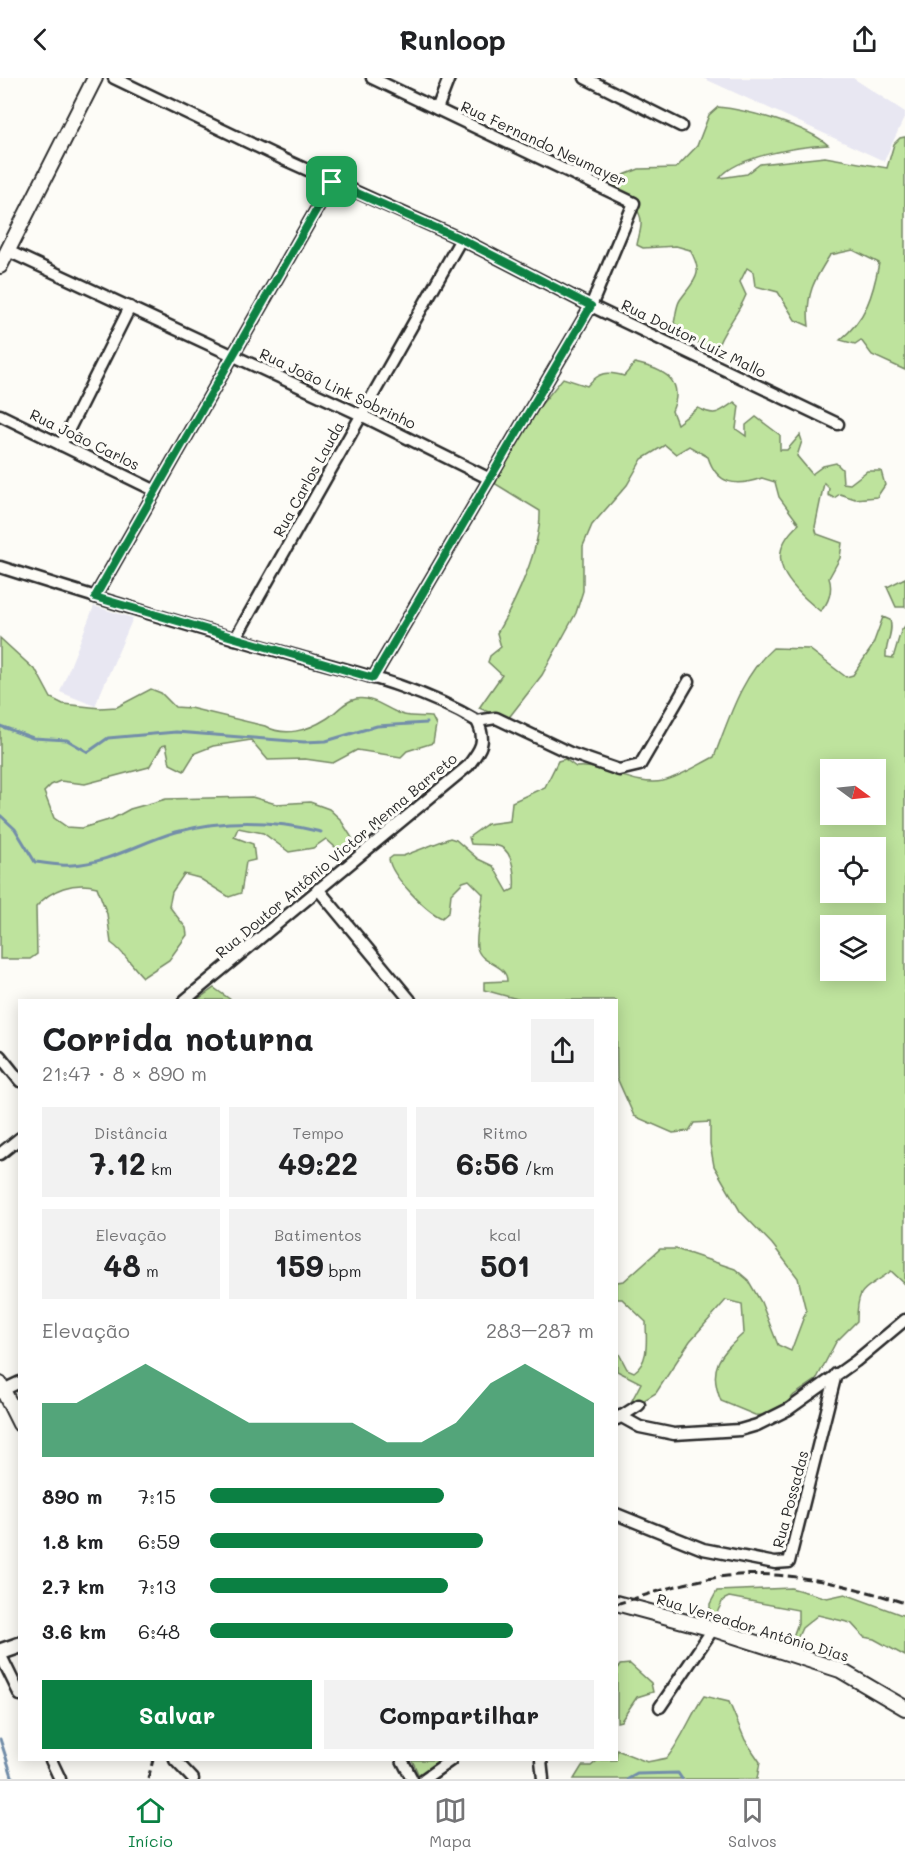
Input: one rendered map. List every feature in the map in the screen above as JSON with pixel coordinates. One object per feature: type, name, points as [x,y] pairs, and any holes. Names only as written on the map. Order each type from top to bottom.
[{"type":"main road","points":[[0,1653],[18,1646]]},
{"type":"street","points":[[0,266],[95,78]]},
{"type":"street","name":"Rua Doutor Luiz Mallo","points":[[114,78],[332,182],[461,239],[591,306],[838,424]]},
{"type":"street","name":"Rua Fernando Neumayer","points":[[372,78],[634,203],[591,306],[373,678]]},
{"type":"street","points":[[437,109],[449,78]]},
{"type":"street","points":[[585,78],[681,126]]},
{"type":"street","points":[[95,597],[332,182]]},
{"type":"street","name":"Rua Carlos Lauda","points":[[236,639],[461,239]]},
{"type":"street","name":"Rua João Link Sobrinho","points":[[8,251],[361,415],[490,479]]},
{"type":"street","points":[[62,445],[130,307]]},
{"type":"street","name":"Rua João Carlos","points":[[0,415],[156,491]]},
{"type":"street","points":[[0,567],[431,696],[477,721],[496,718],[570,753],[619,770],[640,765],[689,681]]},
{"type":"street","name":"Rua Doutor Antônio Victor Menna Barreto","points":[[186,999],[468,766],[481,745],[483,734],[477,721]]},
{"type":"street","points":[[318,889],[409,999]]},
{"type":"street","points":[[0,1056],[18,1078]]},
{"type":"street","points":[[0,1154],[18,1140]]},
{"type":"street","points":[[618,1418],[661,1433],[740,1430],[771,1420],[856,1362],[905,1320]]},
{"type":"street","name":"Rua Possadas","points":[[618,1515],[703,1549],[775,1563],[789,1562],[836,1374]]},
{"type":"street","points":[[18,1383],[1,1387],[18,1420]]},
{"type":"street","points":[[618,1418],[639,1405]]},
{"type":"street","name":"Rua Vereador Antônio Dias","points":[[618,1605],[713,1629],[840,1670],[905,1707]]},
{"type":"street","points":[[660,1707],[713,1629]]},
{"type":"street","points":[[0,1653],[18,1691]]},
{"type":"street","points":[[51,1761],[60,1779]]},
{"type":"street","points":[[176,1761],[193,1779]]},
{"type":"street","points":[[403,1761],[412,1779]]},
{"type":"street","points":[[424,1779],[450,1761]]},
{"type":"street","points":[[540,1761],[543,1779]]},
{"type":"shaded area","points":[[703,78],[853,78],[905,112],[905,116],[884,161]]},
{"type":"shaded area","points":[[94,606],[133,618],[95,706],[60,692]]},
{"type":"green space","points":[[718,107],[792,125],[828,145],[802,147],[754,158],[728,170],[720,178],[747,174],[760,164],[825,157],[887,168],[894,144],[900,138],[905,137],[905,370],[872,355],[861,340],[855,344],[840,340],[856,324],[867,306],[879,263],[853,250],[830,255],[819,272],[808,305],[809,326],[795,320],[778,292],[755,286],[753,272],[747,268],[740,282],[746,295],[716,351],[706,349],[674,323],[679,302],[696,277],[697,266],[694,259],[690,250],[676,246],[643,248],[637,245],[641,227],[640,215],[611,180],[639,169],[676,168],[697,146],[709,115]]},
{"type":"green space","points":[[635,363],[662,372],[674,383],[676,400],[672,411],[677,424],[698,408],[713,413],[734,402],[739,406],[736,429],[746,436],[746,425],[756,417],[780,435],[780,450],[787,450],[800,435],[802,441],[797,456],[812,474],[823,466],[836,463],[842,469],[843,483],[850,484],[867,471],[881,471],[885,485],[877,497],[855,499],[840,494],[834,498],[828,495],[829,488],[824,483],[815,527],[817,534],[842,543],[840,558],[829,578],[831,587],[829,596],[820,611],[790,582],[784,571],[781,560],[782,549],[787,537],[799,524],[779,497],[775,482],[762,478],[736,483],[729,481],[717,473],[708,457],[689,446],[676,454],[665,445],[642,459],[627,485],[592,525],[583,546],[583,591],[576,613],[542,675],[507,720],[479,708],[502,675],[488,662],[490,656],[501,647],[497,633],[512,606],[532,557],[540,511],[494,483],[513,439],[563,378],[587,386],[599,375],[613,373],[624,376]]},
{"type":"green space","points":[[905,578],[905,607],[896,607],[887,587]]},
{"type":"green space","points":[[883,617],[890,620],[891,625],[886,657],[893,658],[901,631],[905,626],[905,1284],[891,1271],[865,1289],[859,1300],[857,1321],[836,1342],[816,1380],[794,1395],[774,1416],[755,1415],[721,1401],[715,1379],[718,1362],[728,1348],[744,1333],[742,1304],[726,1300],[690,1341],[656,1393],[633,1407],[630,1404],[641,1383],[618,1372],[618,1352],[627,1369],[634,1372],[645,1356],[646,1322],[622,1299],[618,1299],[618,1282],[624,1281],[660,1249],[676,1249],[735,1269],[748,1280],[761,1302],[778,1345],[791,1351],[806,1311],[798,1278],[772,1244],[740,1211],[714,1166],[710,1144],[710,1122],[694,1123],[689,1131],[673,1133],[634,1116],[618,1080],[618,999],[517,999],[484,990],[484,982],[507,981],[503,971],[483,957],[477,947],[483,894],[469,880],[463,882],[451,894],[449,912],[442,918],[411,893],[396,875],[389,859],[450,838],[456,840],[478,859],[493,866],[508,892],[514,889],[514,872],[509,855],[498,846],[471,844],[469,837],[487,824],[510,821],[512,802],[545,787],[558,761],[565,759],[576,767],[598,769],[641,781],[663,781],[714,757],[744,685],[762,659],[773,648],[809,649],[846,677],[853,675],[872,647]]},
{"type":"green space","points":[[0,638],[37,672],[51,698],[63,704],[100,708],[117,707],[151,689],[161,693],[175,707],[190,708],[288,732],[311,727],[348,702],[363,699],[404,715],[432,717],[436,725],[433,743],[407,751],[401,757],[357,750],[333,763],[305,759],[268,760],[251,740],[213,746],[195,753],[184,771],[170,764],[166,745],[162,746],[149,767],[85,784],[60,781],[51,785],[44,792],[54,818],[67,827],[82,828],[112,819],[130,809],[166,799],[252,797],[276,804],[310,802],[329,809],[340,819],[356,844],[344,855],[326,839],[313,848],[289,852],[263,833],[238,828],[234,837],[253,844],[255,860],[246,862],[241,893],[229,897],[199,878],[184,874],[172,892],[169,906],[186,928],[187,935],[169,960],[143,977],[111,943],[107,914],[97,887],[88,885],[72,886],[56,891],[36,907],[37,954],[30,959],[0,959]]},
{"type":"green space","points":[[214,988],[230,999],[198,999]]},
{"type":"green space","points":[[791,1588],[827,1598],[845,1594],[905,1616],[905,1656],[874,1639],[864,1637],[851,1623],[818,1615],[802,1628],[795,1643],[791,1642],[798,1623],[798,1610],[729,1597],[723,1600],[716,1615],[710,1614],[710,1604],[717,1591]]},
{"type":"green space","points":[[630,1664],[651,1683],[653,1692],[637,1697],[621,1721],[618,1722],[618,1668],[620,1665]]},
{"type":"green space","points":[[704,1696],[729,1702],[745,1740],[760,1762],[757,1779],[574,1779],[582,1766],[591,1766],[597,1761],[618,1761],[618,1750],[647,1762],[667,1758]]},
{"type":"green space","points":[[412,1761],[442,1761],[420,1778]]},
{"type":"waterway","points":[[0,726],[33,738],[67,740],[88,752],[108,738],[176,732],[304,742],[326,741],[377,726],[427,723]]},
{"type":"waterway","points":[[0,815],[15,829],[35,862],[63,865],[99,860],[163,836],[212,825],[267,823],[321,832]]},
{"type":"waterway","points":[[0,1739],[13,1779]]},
{"type":"waterway","points":[[628,1779],[637,1774],[678,1773],[682,1779]]},
{"type":"railway","points":[[618,1603],[706,1579],[743,1575],[790,1576],[836,1584],[905,1603]]},
{"type":"railway","points":[[148,1779],[153,1761]]},
{"type":"route","points":[[332,182],[461,239],[591,306],[373,678],[95,597],[332,182]]}]
